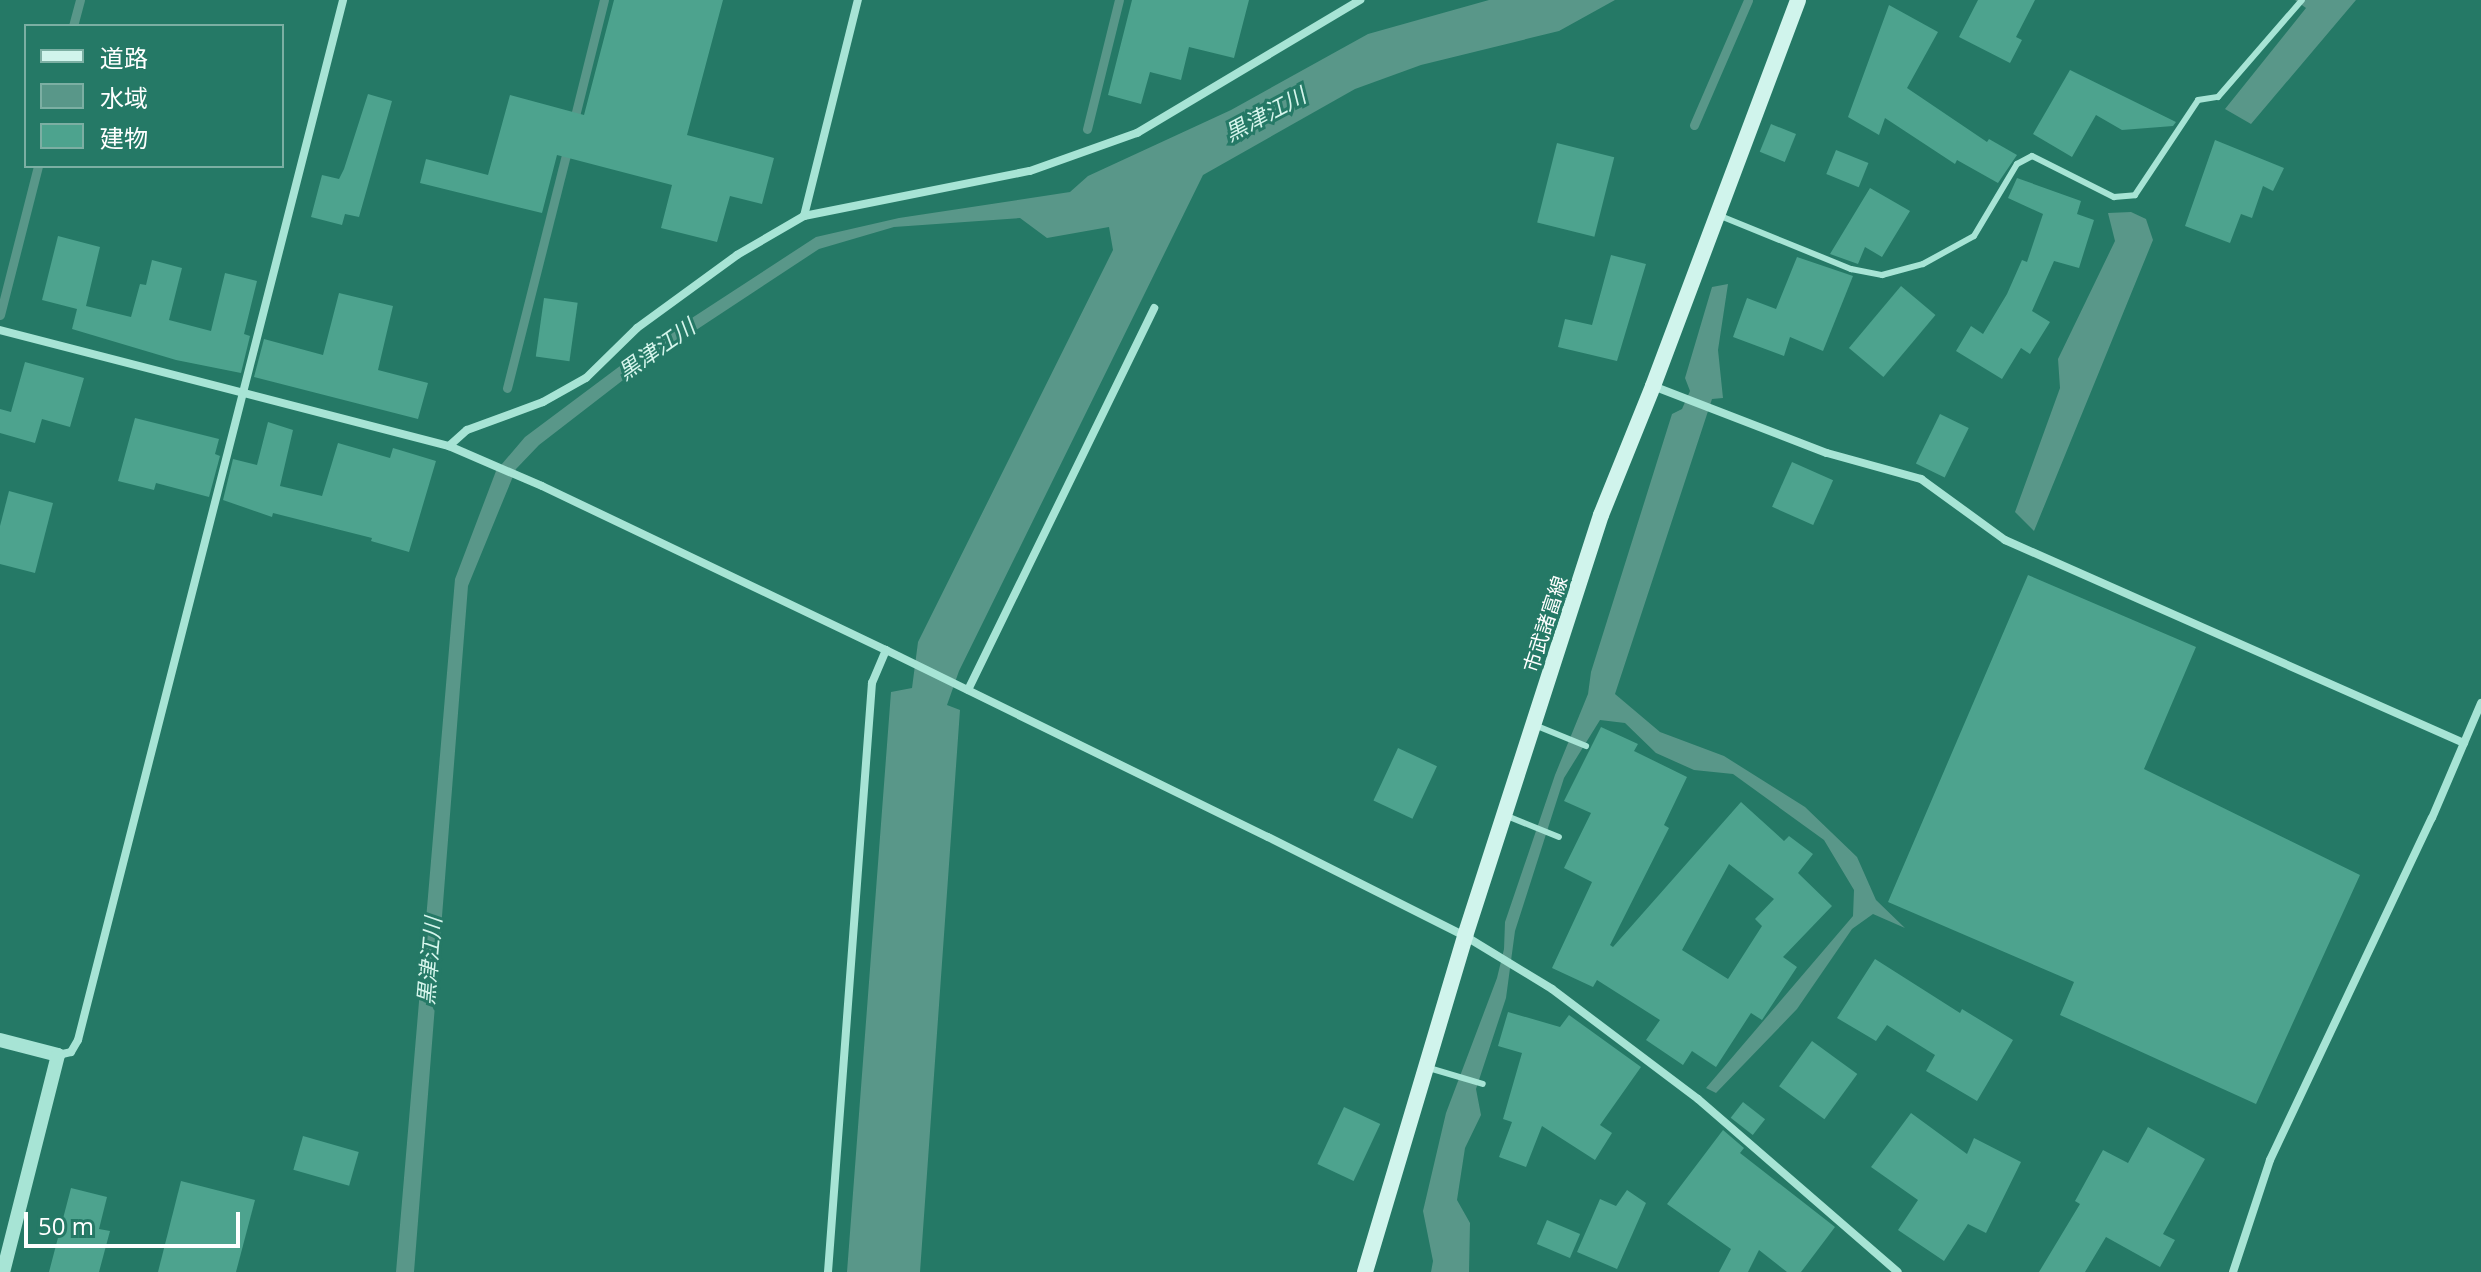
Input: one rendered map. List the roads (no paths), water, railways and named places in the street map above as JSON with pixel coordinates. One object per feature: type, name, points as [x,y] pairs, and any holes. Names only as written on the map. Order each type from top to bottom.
[{"type":"main road","name":"市武諸富線","points":[[1365,1272],[1465,936],[1601,515],[1653,386],[1798,0]]},
{"type":"street","points":[[0,1040],[58,1055],[71,1052],[78,1040],[343,0]]},
{"type":"street","points":[[804,216],[858,0]]},
{"type":"street","points":[[449,446],[467,430],[543,402],[586,378],[637,328],[737,255],[804,216],[1030,171],[1137,133],[1360,0]]},
{"type":"street","points":[[968,690],[1154,308]]},
{"type":"street","points":[[0,330],[449,446],[488,462],[886,650],[1465,936],[1552,989],[1698,1099],[1898,1272]]},
{"type":"street","points":[[1653,386],[1827,453],[1921,479],[2005,540],[2464,743]]},
{"type":"street","points":[[828,1272],[872,683],[886,650]]},
{"type":"street","points":[[2233,1272],[2270,1160],[2432,818],[2481,703]]},
{"type":"street","points":[[3,1272],[58,1055]]},
{"type":"lane","points":[[1717,215],[1851,269],[1882,275],[1923,264],[1974,236],[2017,164],[2032,156],[2114,197],[2135,195],[2198,100],[2218,97],[2302,0]]},
{"type":"lane","points":[[1533,724],[1586,746]]},
{"type":"lane","points":[[1504,814],[1559,837]]},
{"type":"lane","points":[[1426,1067],[1483,1084]]},
{"type":"water","name":"黒津江川","points":[[1489,0],[1615,0],[1559,31],[1421,65],[1355,89],[1203,175],[959,671],[947,705],[960,710],[920,1272],[847,1272],[891,692],[912,688],[918,642],[1113,250],[1109,227],[1047,238],[1020,218],[894,227],[819,249],[640,367],[539,445],[516,469],[468,586],[414,1272],[396,1272],[455,579],[496,471],[525,437],[632,357],[816,237],[899,218],[1070,192],[1088,176],[1231,110],[1368,34]]},
{"type":"water","points":[[2295,0],[2356,0],[2251,124],[2225,109],[2306,8]]},
{"type":"water","points":[[2131,212],[2146,219],[2153,240],[2034,531],[2015,512],[2060,388],[2058,359],[2115,241],[2108,213]]},
{"type":"water","points":[[1728,284],[1718,350],[1723,398],[1712,399],[1615,694],[1660,732],[1724,756],[1805,807],[1857,857],[1876,900],[1905,928],[1873,914],[1852,929],[1797,1009],[1716,1093],[1706,1088],[1853,916],[1854,890],[1824,840],[1733,774],[1694,770],[1656,753],[1625,723],[1600,720],[1564,778],[1515,931],[1506,998],[1476,1089],[1481,1115],[1465,1148],[1457,1200],[1470,1223],[1469,1272],[1431,1272],[1433,1261],[1423,1211],[1446,1113],[1497,978],[1504,949],[1505,922],[1555,775],[1588,694],[1591,672],[1672,414],[1682,409],[1690,391],[1685,378],[1712,287]]},
{"type":"waterway","points":[[74,24],[80,0]]},
{"type":"waterway","points":[[573,124],[604,0]]},
{"type":"waterway","points":[[1087,129],[1119,0]]},
{"type":"waterway","points":[[1694,125],[1748,0]]},
{"type":"waterway","points":[[507,388],[568,147]]},
{"type":"waterway","points":[[0,315],[37,168]]}]
